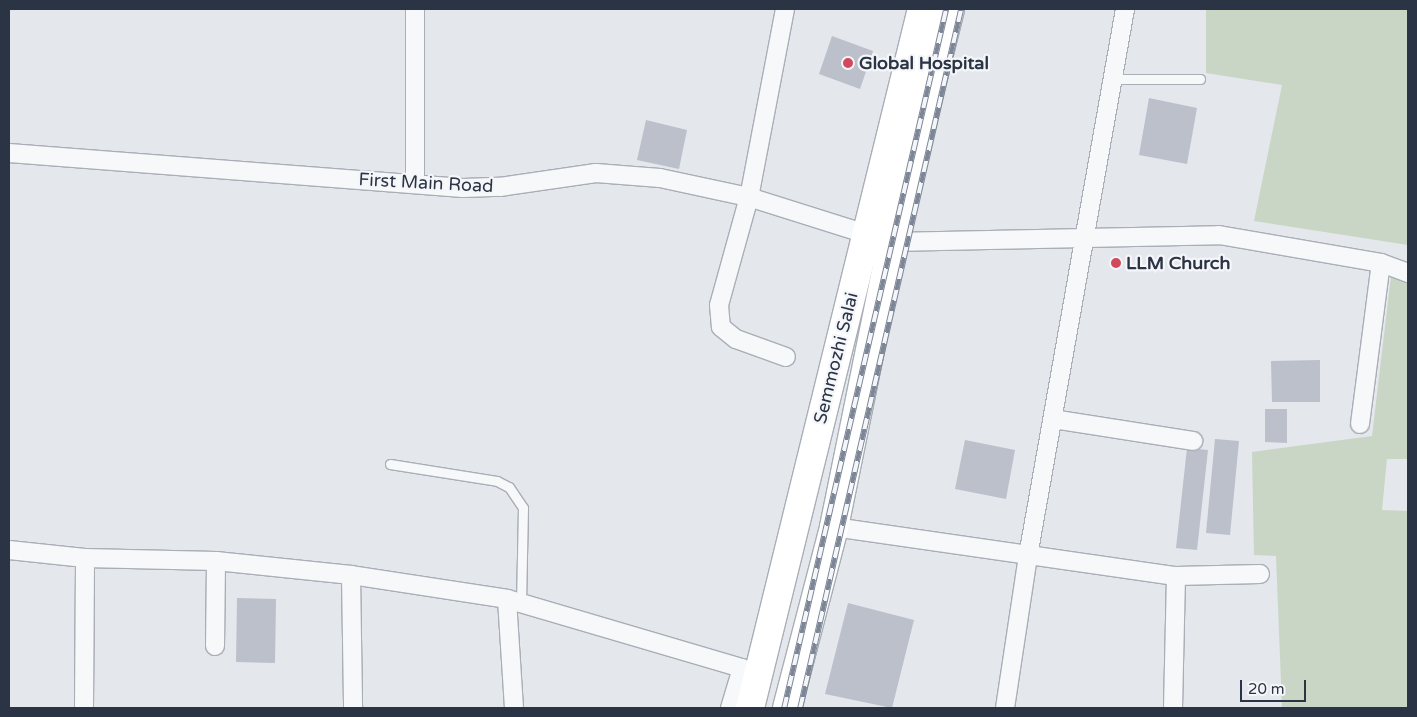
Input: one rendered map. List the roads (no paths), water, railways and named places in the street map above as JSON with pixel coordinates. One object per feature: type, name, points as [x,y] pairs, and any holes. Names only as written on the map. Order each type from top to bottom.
[{"type":"main road","name":"Semmozhi Salai","points":[[750,708],[751,670],[865,236],[922,9]]},
{"type":"main road","name":"Semmozhi Salai","points":[[787,708],[834,527],[892,242],[950,9]]},
{"type":"street","points":[[415,9],[415,184]]},
{"type":"street","points":[[785,9],[749,198],[719,305],[721,327],[736,339],[786,357]]},
{"type":"street","points":[[1005,708],[1028,556],[1087,239],[1125,9]]},
{"type":"street","name":"First Main Road","points":[[9,153],[415,184],[500,187],[596,173],[660,178],[749,198],[865,236],[892,242],[1219,235],[1380,263],[1408,272]]},
{"type":"street","points":[[1360,424],[1380,263]]},
{"type":"street","points":[[1053,419],[1193,441]]},
{"type":"street","points":[[834,527],[1176,576],[1260,574]]},
{"type":"street","points":[[9,550],[38,555],[85,558],[216,561],[351,575],[514,601],[751,670],[730,708]]},
{"type":"street","points":[[84,708],[85,558]]},
{"type":"street","points":[[215,646],[216,561]]},
{"type":"street","points":[[351,575],[352,708]]},
{"type":"street","points":[[1173,708],[1176,576]]},
{"type":"street","points":[[514,601],[514,708]]},
{"type":"lane","points":[[1113,79],[1200,80]]},
{"type":"lane","points":[[390,464],[497,481],[509,486],[523,508],[514,601]]},
{"type":"railway","points":[[784,708],[946,9]]},
{"type":"railway","points":[[800,708],[961,9]]},
{"type":"place","name":"Global Hospital","points":[[848,63]]},
{"type":"place","name":"LLM Church","points":[[1116,263]]}]
